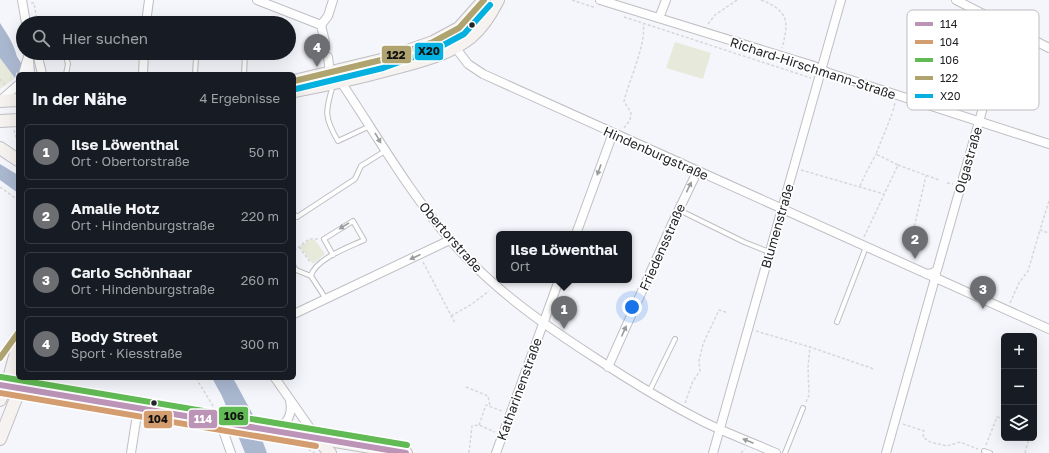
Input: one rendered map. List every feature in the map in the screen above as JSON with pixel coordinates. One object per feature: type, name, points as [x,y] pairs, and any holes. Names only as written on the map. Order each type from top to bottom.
[{"type":"main road","points":[[455,47],[454,35],[484,0]]},
{"type":"main road","points":[[296,90],[335,80],[378,72],[429,58],[455,47],[481,27],[498,0]]},
{"type":"main road","points":[[296,81],[335,80],[358,66],[433,42],[459,28]]},
{"type":"main road","points":[[433,42],[444,42],[455,47]]},
{"type":"main road","points":[[0,101],[16,100]]},
{"type":"main road","points":[[0,122],[16,124]]},
{"type":"main road","points":[[0,148],[16,159]]},
{"type":"main road","points":[[0,400],[3,386],[16,350]]},
{"type":"main road","points":[[39,380],[44,386],[58,395]]},
{"type":"main road","points":[[3,386],[22,383],[58,395],[406,453]]},
{"type":"main road","points":[[0,439],[22,383]]},
{"type":"main road","points":[[317,438],[330,453]]},
{"type":"street","points":[[22,0],[25,16]]},
{"type":"street","points":[[147,16],[149,0]]},
{"type":"street","points":[[257,0],[322,25]]},
{"type":"street","points":[[325,42],[322,25],[328,16],[333,0]]},
{"type":"street","points":[[659,18],[666,0]]},
{"type":"street","name":"Blumenstraße","points":[[713,453],[841,0]]},
{"type":"street","points":[[956,0],[975,10]]},
{"type":"street","name":"Richard-Hirschmann-Straße","points":[[599,4],[646,14],[780,55],[814,66],[821,71],[907,99]]},
{"type":"street","points":[[1039,43],[1049,48]]},
{"type":"street","name":"Hindenburgstraße","points":[[455,47],[468,64],[483,74],[697,172],[1049,329]]},
{"type":"street","points":[[328,57],[335,80]]},
{"type":"street","points":[[27,70],[28,60]]},
{"type":"street","points":[[39,60],[42,72]]},
{"type":"street","points":[[143,72],[144,60]]},
{"type":"street","name":"Obertorstraße","points":[[335,80],[370,126],[408,186],[450,240],[496,286],[542,323],[648,392],[720,429],[776,453]]},
{"type":"street","points":[[0,101],[9,95],[16,87]]},
{"type":"street","name":"Richard-Hirschmann-Straße","points":[[942,110],[1049,144]]},
{"type":"street","name":"Olgastraße","points":[[886,453],[982,110]]},
{"type":"street","points":[[577,231],[616,135]]},
{"type":"street","name":"Friedensstraße","points":[[608,366],[678,210],[697,172]]},
{"type":"street","points":[[296,313],[450,240]]},
{"type":"street","points":[[927,274],[933,273],[937,270]]},
{"type":"street","points":[[932,288],[938,283],[945,282]]},
{"type":"street","name":"Katharinenstraße","points":[[496,453],[558,283]]},
{"type":"street","points":[[276,380],[317,438]]},
{"type":"street","points":[[266,429],[283,425],[289,417],[291,406],[289,397]]},
{"type":"street","points":[[131,453],[138,408]]},
{"type":"street","points":[[222,422],[231,453]]},
{"type":"lane","points":[[66,72],[68,64],[67,60]]},
{"type":"lane","points":[[196,60],[196,72]]},
{"type":"lane","points":[[244,72],[245,60]]},
{"type":"lane","points":[[335,80],[326,106],[327,123],[338,141],[370,126]]},
{"type":"lane","points":[[296,216],[297,217],[355,180],[361,166],[385,151]]},
{"type":"lane","points":[[678,210],[739,240],[769,252]]},
{"type":"lane","points":[[311,274],[319,264],[333,255],[364,240],[353,221],[324,239],[333,255]]},
{"type":"lane","points":[[837,322],[863,246]]},
{"type":"lane","points":[[296,270],[311,274],[326,299]]},
{"type":"lane","points":[[0,358],[16,336]]},
{"type":"lane","points":[[648,392],[675,339]]},
{"type":"lane","points":[[785,453],[803,408]]},
{"type":"lane","points":[[984,451],[990,453]]},
{"type":"path","points":[[572,0],[599,4]]},
{"type":"path","points":[[702,32],[715,15],[737,0]]},
{"type":"path","points":[[761,0],[771,4],[786,20],[787,30],[780,55]]},
{"type":"path","points":[[31,3],[34,3],[37,16]]},
{"type":"path","points":[[616,135],[630,120],[631,111],[624,101],[640,51],[641,39],[644,33],[643,23],[646,14]]},
{"type":"path","points":[[621,16],[818,80]]},
{"type":"path","points":[[0,79],[8,88]]},
{"type":"path","points":[[866,172],[876,154],[892,114]]},
{"type":"path","points":[[876,154],[898,165],[939,180]]},
{"type":"path","points":[[863,246],[884,194],[898,165]]},
{"type":"path","points":[[800,170],[884,194]]},
{"type":"path","points":[[859,187],[865,175]]},
{"type":"path","points":[[912,236],[926,176]]},
{"type":"path","points":[[0,188],[16,199]]},
{"type":"path","points":[[1007,311],[1018,286],[1028,271],[1049,201]]},
{"type":"path","points":[[1040,230],[1049,233]]},
{"type":"path","points":[[296,249],[309,239],[324,239]]},
{"type":"path","points":[[299,247],[311,264],[308,267],[311,274]]},
{"type":"path","points":[[419,255],[454,323]]},
{"type":"path","points":[[451,316],[472,304],[496,286]]},
{"type":"path","points":[[684,405],[693,381],[700,371],[699,361],[703,344],[719,310],[728,313]]},
{"type":"path","points":[[747,329],[810,347],[874,369]]},
{"type":"path","points":[[803,408],[810,395],[808,367],[810,347]]},
{"type":"path","points":[[197,380],[222,422]]},
{"type":"path","points":[[466,387],[488,396],[490,406]]},
{"type":"path","points":[[479,426],[486,405],[510,414]]},
{"type":"path","points":[[895,422],[924,431],[923,437],[930,442],[947,446],[960,442],[984,451],[997,417],[1001,418]]},
{"type":"path","points":[[469,453],[472,427],[479,426],[503,434]]},
{"type":"path","points":[[1025,453],[1028,441]]},
{"type":"shaded area","points":[[675,42],[711,53],[703,79],[666,68]]},
{"type":"shaded area","points":[[0,58],[15,78],[0,89]]},
{"type":"shaded area","points":[[309,240],[315,240],[325,254],[313,264],[300,247]]},
{"type":"water","points":[[0,23],[12,42],[16,52],[16,60],[18,60],[18,63],[15,78],[0,58]]},
{"type":"water","points":[[0,164],[16,174],[16,192],[0,180]]},
{"type":"water","points":[[213,380],[234,380],[253,415],[267,453],[245,453],[222,396]]},
{"type":"waterway","points":[[0,39],[22,72]]},
{"type":"tunnel","points":[[325,42],[328,57]]},
{"type":"transit line","name":"122","points":[[296,81],[381,60],[433,42],[459,28],[484,0]]},
{"type":"transit line","name":"X20","points":[[296,89],[383,68],[436,49],[464,34],[490,5]]},
{"type":"transit line","name":"122","points":[[0,358],[16,336]]},
{"type":"transit line","name":"106","points":[[1,377],[16,380]]},
{"type":"transit line","name":"106","points":[[19,380],[407,445]]},
{"type":"transit line","name":"114","points":[[0,385],[406,453]]},
{"type":"transit line","name":"104","points":[[0,393],[316,446]]},
{"type":"place","name":"Body Street","points":[[317,67]]},
{"type":"place","name":"Amalie Hotz","points":[[915,259]]},
{"type":"place","name":"Carlo Schönhaar","points":[[983,309]]},
{"type":"place","name":"Ilse Löwenthal","points":[[564,329]]}]
